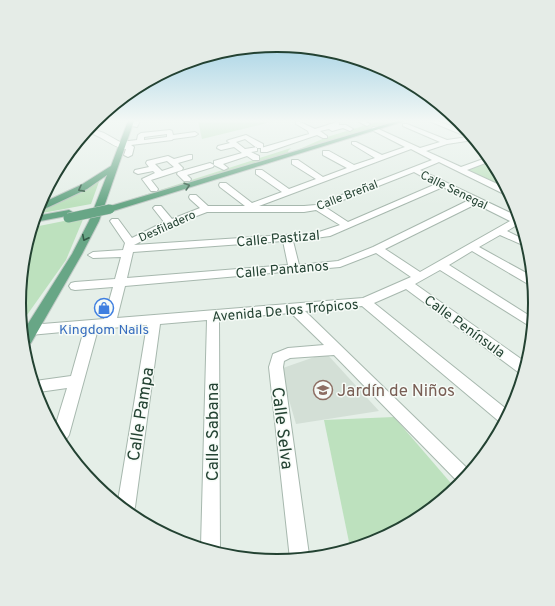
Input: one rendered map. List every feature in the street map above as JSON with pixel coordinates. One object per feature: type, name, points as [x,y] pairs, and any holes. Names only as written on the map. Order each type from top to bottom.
[{"type":"main road","points":[[28,332],[78,254],[94,221],[120,149]]},
{"type":"main road","points":[[110,206],[152,187],[183,180],[244,162],[277,149]]},
{"type":"main road","points":[[39,224],[69,215],[110,206],[286,149]]},
{"type":"main road","points":[[46,205],[84,188],[114,168]]},
{"type":"main road","points":[[40,218],[69,215]]},
{"type":"street","points":[[128,155],[129,149]]},
{"type":"street","points":[[224,168],[217,163],[243,150],[245,151],[250,149]]},
{"type":"street","points":[[258,149],[263,156]]},
{"type":"street","points":[[366,149],[382,158]]},
{"type":"street","points":[[223,184],[251,207],[353,168],[414,149]]},
{"type":"street","points":[[416,149],[502,190]]},
{"type":"street","points":[[234,155],[249,153],[263,156]]},
{"type":"street","points":[[326,153],[353,168]]},
{"type":"street","points":[[234,155],[244,162]]},
{"type":"street","points":[[152,187],[165,175],[178,169],[176,165],[168,158],[160,157],[150,164],[165,175],[183,180]]},
{"type":"street","name":"Calle Breñal","points":[[251,207],[304,209],[318,207],[438,160]]},
{"type":"street","points":[[176,165],[190,161]]},
{"type":"street","points":[[460,170],[485,161]]},
{"type":"street","points":[[295,162],[322,180]]},
{"type":"street","points":[[183,180],[181,174],[210,165]]},
{"type":"street","points":[[138,172],[154,168]]},
{"type":"street","name":"Calle Senegal","points":[[413,170],[514,218]]},
{"type":"street","points":[[259,172],[288,192]]},
{"type":"street","name":"Calle Pastizal","points":[[93,255],[128,248],[288,239],[327,234],[442,184]]},
{"type":"street","points":[[193,197],[206,209]]},
{"type":"street","name":"Calle Pantanos","points":[[75,286],[340,264],[377,249],[476,200]]},
{"type":"street","name":"Desfiladero","points":[[128,248],[170,223],[206,209],[251,207]]},
{"type":"street","points":[[318,207],[347,226]]},
{"type":"street","points":[[158,208],[170,223]]},
{"type":"street","name":"Desfiladero","points":[[109,324],[128,248],[115,221]]},
{"type":"street","name":"Avenida De los Trópicos","points":[[28,333],[109,324],[365,302],[407,284],[516,222]]},
{"type":"street","points":[[500,231],[521,241]]},
{"type":"street","points":[[288,239],[294,269]]},
{"type":"street","points":[[472,247],[527,278]]},
{"type":"street","points":[[377,249],[420,277]]},
{"type":"street","points":[[441,265],[528,320]]},
{"type":"street","name":"Calle Península","points":[[407,284],[520,366]]},
{"type":"street","points":[[365,302],[502,415]]},
{"type":"street","points":[[295,309],[337,349],[462,474]]},
{"type":"street","name":"Calle Sabana","points":[[211,546],[213,316]]},
{"type":"street","name":"Calle Pampa","points":[[126,505],[154,321]]},
{"type":"street","points":[[61,431],[92,326]]},
{"type":"street","name":"Calle Selva","points":[[299,553],[276,367],[278,358],[288,353],[337,349]]},
{"type":"street","points":[[40,386],[76,382]]},
{"type":"shaded area","name":"Jardín de Niños","points":[[326,353],[379,411],[296,424],[280,369]]},
{"type":"green space","points":[[290,149],[288,151],[289,154],[192,185],[107,207]]},
{"type":"green space","points":[[485,161],[502,190],[460,170]]},
{"type":"green space","points":[[100,179],[91,204],[43,213],[45,207]]},
{"type":"green space","points":[[84,217],[66,260],[27,315],[26,303],[28,270],[38,226]]},
{"type":"green space","points":[[394,417],[452,484],[431,503],[403,521],[389,529],[349,544],[324,420]]},
{"type":"place","name":"Kingdom Nails","points":[[104,308]]},
{"type":"place","name":"Jardín de Niños","points":[[323,390]]}]
